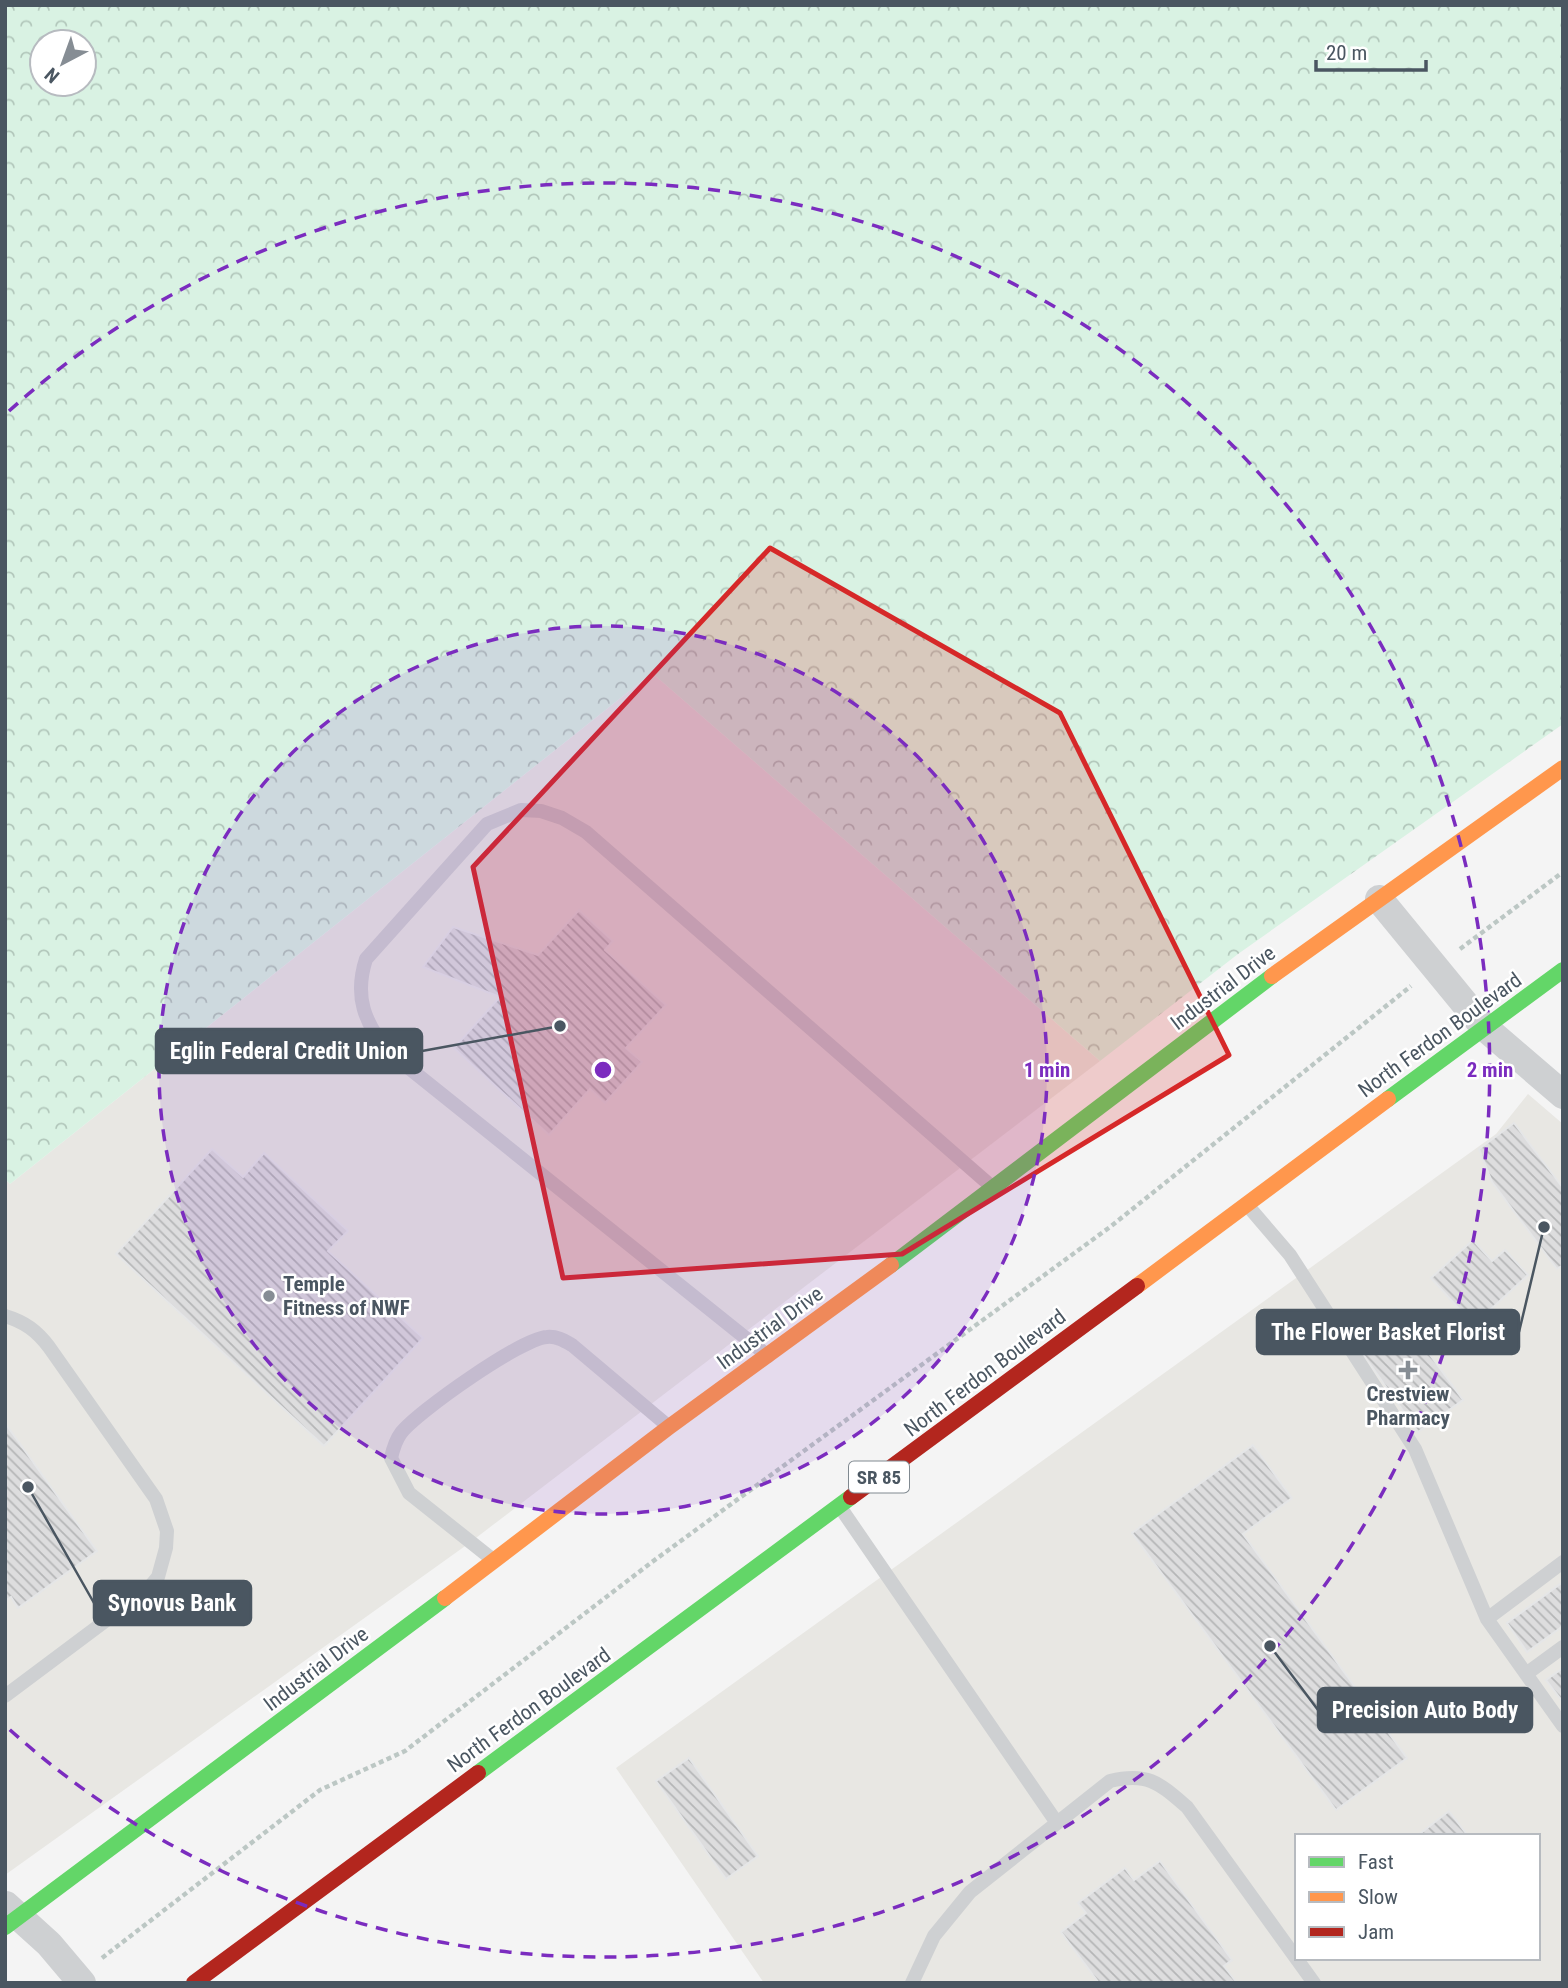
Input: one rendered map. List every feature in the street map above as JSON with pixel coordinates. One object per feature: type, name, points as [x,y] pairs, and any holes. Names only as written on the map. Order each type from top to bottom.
[{"type":"street","name":"Industrial Drive","points":[[10,1916],[495,1561],[669,1427],[769,1357],[1248,993],[1563,768]]},
{"type":"street","points":[[1379,899],[1484,1027],[1563,1095]]},
{"type":"street","name":"North Ferdon Boulevard","points":[[194,1983],[1563,971]]},
{"type":"street","points":[[10,1916],[49,1944],[80,1980]]},
{"type":"lane","points":[[769,1357],[388,1052],[375,1036],[361,1009],[359,979],[366,959],[487,824],[521,810],[541,811],[562,818],[586,832],[993,1188]]},
{"type":"lane","points":[[1247,1204],[1290,1255],[1415,1449],[1486,1619],[1563,1726]]},
{"type":"lane","points":[[5,1316],[20,1321],[38,1333],[49,1347],[156,1499],[167,1531],[164,1563],[148,1589],[5,1696]]},
{"type":"lane","points":[[495,1561],[409,1493],[391,1458],[395,1442],[402,1431],[465,1382],[531,1341],[547,1337],[559,1338],[572,1345],[669,1427]]},
{"type":"lane","points":[[840,1506],[1057,1823]]},
{"type":"lane","points":[[1486,1619],[1563,1562]]},
{"type":"lane","points":[[1526,1674],[1563,1647]]},
{"type":"lane","points":[[912,1983],[934,1936],[950,1913],[970,1892],[1110,1781],[1136,1775],[1162,1786],[1187,1807],[1295,1957]]},
{"type":"lane","points":[[1297,1960],[1314,1983]]},
{"type":"path","points":[[80,1980],[158,1912],[320,1790],[405,1751],[652,1562],[1110,1227],[1435,968],[1563,872]]},
{"type":"highlighted area","points":[[770,548],[1060,713],[1229,1055],[902,1254],[563,1278],[473,867]]},
{"type":"shaded area","points":[[652,673],[1100,1061],[468,1544],[5,1875],[5,1179],[10,1184]]},
{"type":"shaded area","points":[[1528,1094],[1563,1124],[1563,1983],[764,1983],[616,1768],[1496,1134]]},
{"type":"green space","points":[[5,5],[1563,5],[1563,724],[1238,954],[1100,1061],[652,673],[10,1184],[5,1179]]},
{"type":"building","points":[[579,910],[613,941],[605,950],[666,1005],[626,1048],[642,1062],[605,1103],[590,1089],[549,1135],[454,1048],[500,997],[423,967],[453,927],[538,955]]},
{"type":"building","points":[[1514,1123],[1563,1188],[1563,1265],[1557,1269],[1492,1182],[1479,1149]]},
{"type":"building","name":"Temple Fitness of NWF","points":[[212,1149],[243,1177],[264,1153],[348,1231],[328,1251],[423,1338],[324,1446],[116,1254]]},
{"type":"building","points":[[1473,1240],[1492,1261],[1505,1250],[1528,1275],[1491,1309],[1517,1337],[1499,1353],[1431,1278]]},
{"type":"building","name":"Crestview Pharmacy","points":[[1396,1308],[1463,1400],[1418,1432],[1353,1340]]},
{"type":"building","points":[[5,1423],[97,1551],[18,1608],[11,1597],[5,1601]]},
{"type":"building","points":[[1253,1445],[1292,1498],[1243,1534],[1407,1758],[1336,1810],[1132,1533]]},
{"type":"building","points":[[1563,1582],[1563,1626],[1527,1652],[1507,1623]]},
{"type":"building","points":[[1563,1668],[1563,1702],[1546,1680]]},
{"type":"building","points":[[689,1758],[758,1856],[726,1879],[656,1781]]},
{"type":"building","points":[[1449,1811],[1466,1834],[1420,1834]]},
{"type":"building","points":[[1160,1861],[1232,1960],[1224,1966],[1237,1983],[1099,1983],[1061,1932],[1086,1913],[1078,1903],[1125,1868],[1134,1880]]},
{"type":"traffic: fast","points":[[1388,1099],[1563,970]]},
{"type":"traffic: fast","points":[[891,1265],[1272,976]]},
{"type":"traffic: fast","points":[[478,1773],[851,1497]]},
{"type":"traffic: fast","points":[[5,1927],[445,1598]]},
{"type":"traffic: slow","points":[[1272,976],[1563,768]]},
{"type":"traffic: slow","points":[[1137,1286],[1388,1099]]},
{"type":"traffic: slow","points":[[445,1598],[669,1427],[891,1265]]},
{"type":"traffic: jam","points":[[851,1497],[1137,1286]]},
{"type":"traffic: jam","points":[[194,1983],[478,1773]]},
{"type":"place","name":"Eglin Federal Credit Union","points":[[560,1026]]},
{"type":"place","name":"The Flower Basket Florist","points":[[1544,1227]]},
{"type":"place","name":"Temple Fitness of NWF","points":[[269,1296]]},
{"type":"place","name":"Crestview Pharmacy","points":[[1408,1370]]},
{"type":"place","name":"Synovus Bank","points":[[28,1487]]},
{"type":"place","name":"Precision Auto Body","points":[[1270,1646]]}]
